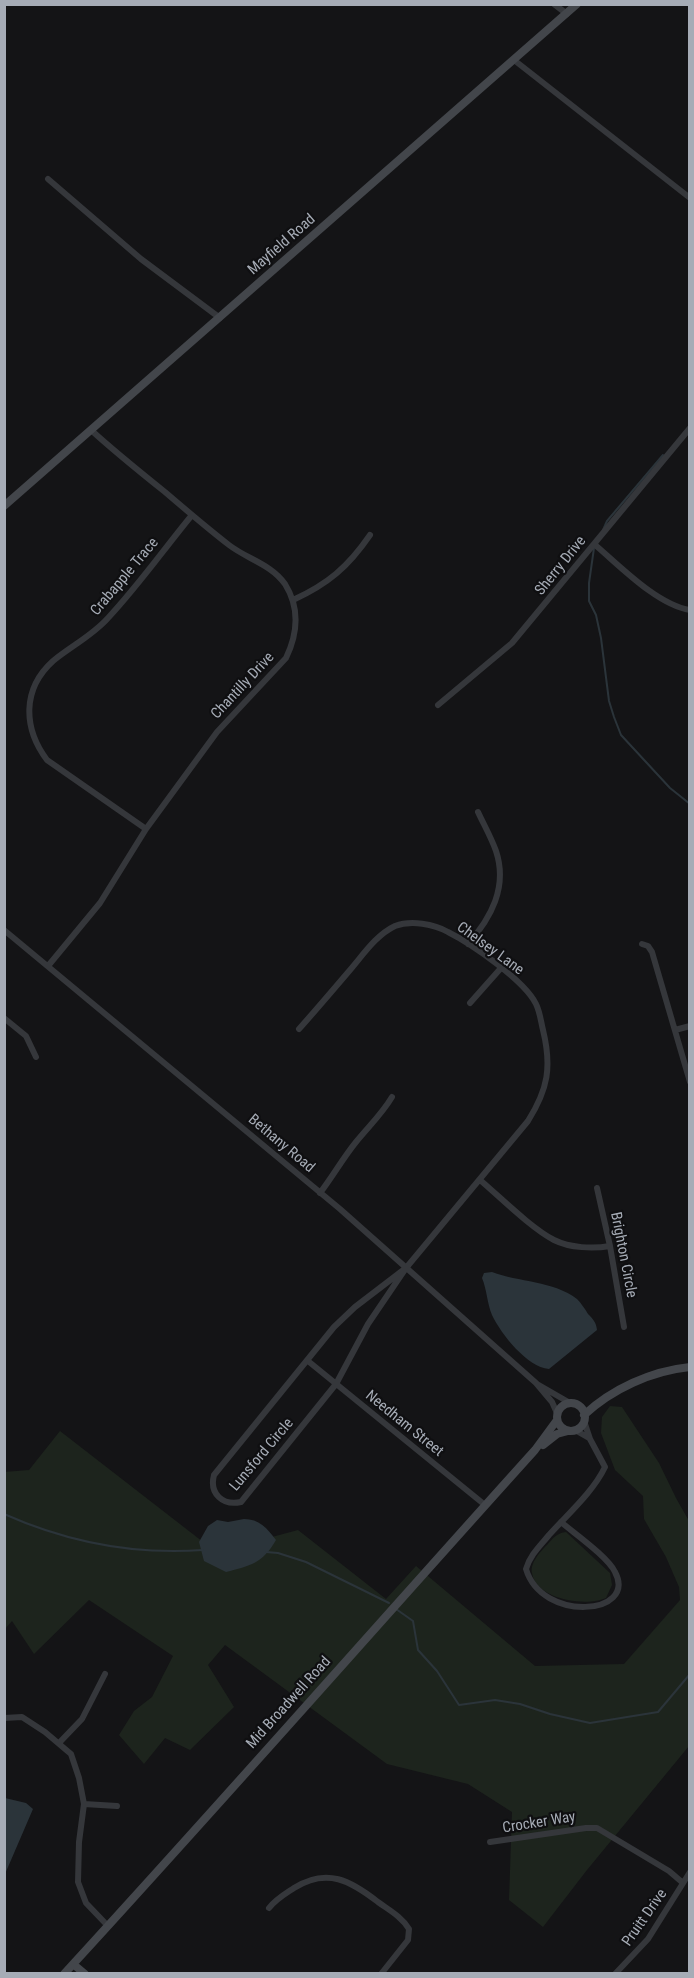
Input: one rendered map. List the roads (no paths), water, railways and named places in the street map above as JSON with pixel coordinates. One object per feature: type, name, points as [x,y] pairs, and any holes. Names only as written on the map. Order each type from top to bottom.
[{"type":"street","points":[[554,4],[567,14]]},
{"type":"street","name":"Mayfield Road","points":[[4,506],[578,4]]},
{"type":"street","points":[[514,60],[690,198]]},
{"type":"street","points":[[48,179],[141,259],[220,318]]},
{"type":"street","name":"Sherry Drive","points":[[438,705],[512,643],[690,428]]},
{"type":"street","name":"Chantilly Drive","points":[[48,966],[100,903],[146,829],[217,732],[286,658],[293,644],[296,630],[293,600],[284,583],[273,571],[231,547],[91,430]]},
{"type":"street","name":"Crabapple Trace","points":[[146,829],[47,760],[31,734],[29,703],[35,685],[45,669],[107,619],[192,515]]},
{"type":"street","points":[[293,600],[315,590],[337,575],[370,535]]},
{"type":"street","points":[[594,544],[655,595],[676,606],[690,610]]},
{"type":"street","points":[[468,944],[488,920],[496,900],[499,879],[496,852],[478,812]]},
{"type":"street","name":"Chelsey Lane","points":[[298,1029],[372,943],[394,927],[406,924],[430,925],[447,931],[468,944],[501,968],[528,992],[536,1005],[547,1045],[549,1067],[544,1089],[533,1112],[480,1180],[406,1268]]},
{"type":"street","name":"Bethany Road","points":[[4,930],[320,1193],[406,1268],[536,1383],[552,1402],[557,1416]]},
{"type":"street","points":[[642,944],[648,946],[652,952],[690,1082]]},
{"type":"street","points":[[470,1003],[501,968]]},
{"type":"street","points":[[4,1018],[26,1036],[36,1057]]},
{"type":"street","points":[[675,1030],[690,1026]]},
{"type":"street","points":[[320,1193],[334,1176],[354,1143],[384,1111],[392,1097]]},
{"type":"street","points":[[480,1180],[555,1240],[597,1248],[610,1246]]},
{"type":"street","name":"Brighton Circle","points":[[597,1188],[624,1328]]},
{"type":"street","name":"Lunsford Circle","points":[[406,1268],[367,1325],[336,1384],[241,1502],[232,1504],[223,1501],[216,1495],[212,1483],[214,1475],[334,1327],[355,1307],[406,1268]]},
{"type":"street","name":"Needham Street","points":[[308,1361],[485,1505]]},
{"type":"street","points":[[590,1439],[560,1426],[557,1416],[563,1406],[609,1395],[646,1378],[690,1367]]},
{"type":"street","name":"Bethany Road","points":[[536,1383],[574,1404]]},
{"type":"street","points":[[571,1430],[580,1427],[584,1418],[609,1395]]},
{"type":"street","points":[[561,1522],[616,1572],[618,1581],[614,1595],[604,1605],[556,1603],[544,1596],[532,1584],[526,1569],[531,1556],[561,1522],[599,1479],[605,1467],[590,1439],[583,1410],[574,1404]]},
{"type":"street","name":"Mid Broadwell Road","points":[[64,1974],[182,1846],[535,1450],[557,1416]]},
{"type":"street","name":"Mid Broadwell Road","points":[[535,1450],[557,1434],[571,1430]]},
{"type":"street","points":[[59,1743],[82,1719],[105,1674]]},
{"type":"street","points":[[4,1718],[22,1717],[45,1732],[70,1754],[79,1778],[84,1804],[79,1842],[78,1882],[86,1903],[108,1926]]},
{"type":"street","points":[[84,1804],[117,1806]]},
{"type":"street","name":"Crocker Way","points":[[490,1842],[597,1828],[659,1864],[683,1883]]},
{"type":"street","name":"Pruitt Drive","points":[[615,1974],[648,1939],[690,1872]]},
{"type":"street","points":[[269,1908],[275,1900],[309,1880],[335,1878],[355,1885],[403,1920],[409,1929],[408,1940],[381,1974]]},
{"type":"street","points":[[73,1964],[85,1974]]},
{"type":"waterway","points":[[603,530],[607,521],[663,455]]},
{"type":"waterway","points":[[594,548],[589,601],[596,615],[601,638],[609,701],[614,717],[621,735],[670,788],[690,804]]},
{"type":"waterway","points":[[4,1514],[52,1532],[102,1544],[152,1550],[203,1550]]},
{"type":"waterway","points":[[266,1552],[278,1553],[306,1562],[389,1603]]},
{"type":"waterway","points":[[396,1609],[413,1621],[418,1650],[437,1671],[459,1705],[495,1700],[520,1704],[590,1723],[658,1712],[690,1674]]}]
